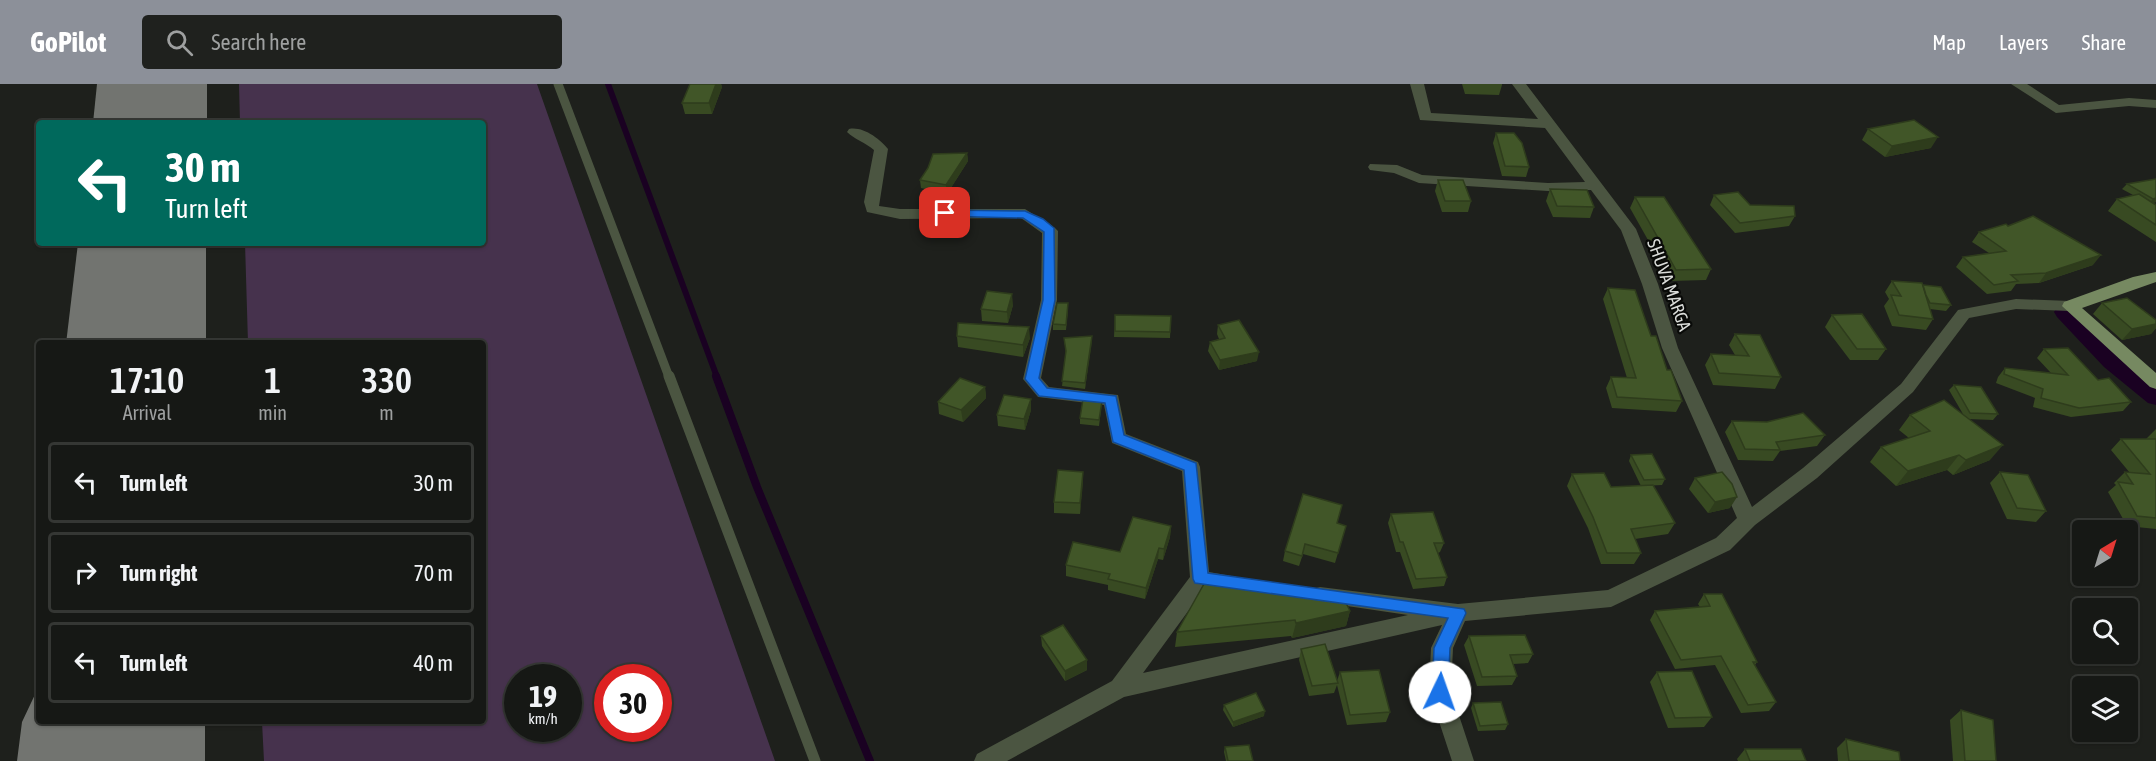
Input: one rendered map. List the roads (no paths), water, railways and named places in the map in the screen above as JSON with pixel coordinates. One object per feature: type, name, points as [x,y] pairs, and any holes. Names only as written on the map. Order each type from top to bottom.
[{"type":"main road","points":[[2156,278],[2139,281],[2070,306],[2156,383]]},
{"type":"street","points":[[1418,84],[1425,117],[1550,124]]},
{"type":"street","name":"SHUVA MARGA","points":[[1519,84],[1628,229],[1650,284],[1670,348],[1748,520]]},
{"type":"street","points":[[2018,84],[2056,109],[2129,102],[2156,104]]},
{"type":"street","points":[[854,132],[869,139],[881,150],[871,202],[872,209],[900,214],[1018,213],[1039,221],[1050,231],[1049,300],[1032,379],[1044,393],[1112,399],[1118,438],[1191,466],[1200,579],[1120,688]]},
{"type":"street","points":[[1375,167],[1397,169],[1419,179],[1548,187],[1594,186]]},
{"type":"street","points":[[985,761],[1120,688],[1458,613],[1611,598],[1723,544],[1748,520],[1810,473],[1907,388],[1964,314],[2016,304],[2070,306]]},
{"type":"street","points":[[1200,579],[1247,585]]},
{"type":"street","points":[[1306,593],[1458,613]]},
{"type":"street","points":[[1458,613],[1442,648],[1440,692],[1463,761]]},
{"type":"lane","points":[[558,84],[815,761]]},
{"type":"waterway","points":[[608,84],[717,377]]},
{"type":"waterway","points":[[2064,312],[2112,362],[2156,397]]},
{"type":"waterway","points":[[716,376],[757,487],[870,761]]}]
